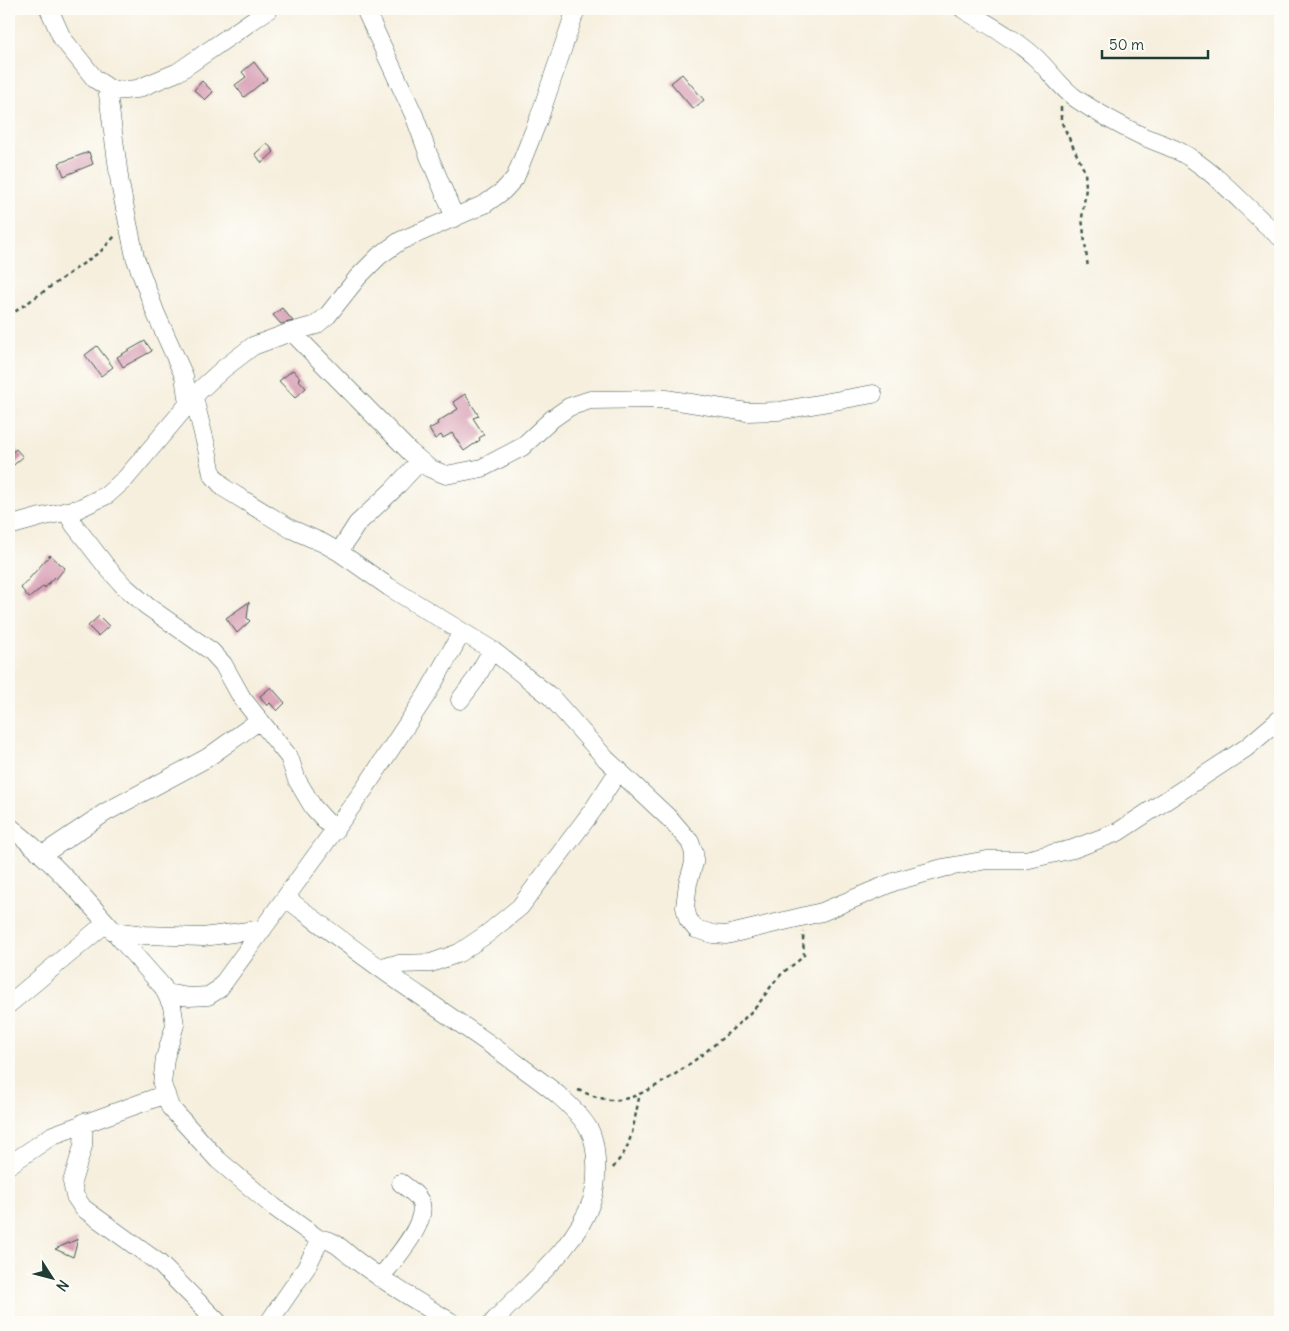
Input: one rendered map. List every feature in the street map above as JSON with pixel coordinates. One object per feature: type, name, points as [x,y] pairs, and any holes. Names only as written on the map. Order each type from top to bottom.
[{"type":"street","points":[[49,9],[62,38],[95,79],[113,91],[136,89],[178,72],[269,9]]},
{"type":"street","points":[[365,9],[414,116],[455,218]]},
{"type":"street","points":[[9,526],[78,509],[107,496],[126,478],[191,401],[223,368],[253,346],[316,325],[328,315],[358,277],[379,256],[400,241],[485,204],[504,191],[515,178],[539,118],[576,9]]},
{"type":"street","points":[[963,9],[1017,42],[1051,72],[1062,88],[1077,100],[1126,128],[1188,156],[1218,178],[1235,193],[1258,219],[1280,237]]},
{"type":"street","points":[[107,87],[120,184],[135,257],[156,314],[184,376],[212,474],[224,488],[291,529],[339,552],[389,587],[492,650],[551,697],[619,770],[672,821],[690,842],[694,853],[694,863],[688,883],[685,907],[688,919],[696,929],[726,935],[816,914],[896,881],[943,868],[987,860],[1025,860],[1073,849],[1118,832],[1246,748],[1280,719]]},
{"type":"street","points":[[292,332],[420,460],[430,468],[446,475],[482,468],[522,447],[552,419],[569,407],[590,400],[666,399],[748,412],[779,411],[873,394]]},
{"type":"street","points":[[339,552],[357,524],[393,490],[420,460]]},
{"type":"street","points":[[66,511],[75,526],[123,585],[147,606],[211,651],[223,664],[242,698],[289,757],[297,780],[313,806],[335,831]]},
{"type":"street","points":[[166,993],[189,997],[208,996],[220,989],[365,788],[422,702],[462,632]]},
{"type":"street","points":[[460,700],[475,680],[492,650]]},
{"type":"street","points":[[42,855],[106,812],[207,758],[260,720]]},
{"type":"street","points":[[380,967],[431,963],[459,953],[487,934],[520,907],[593,810],[619,770]]},
{"type":"street","points":[[9,826],[73,884],[163,987],[172,1006],[175,1025],[164,1058],[162,1084],[170,1107],[218,1160],[274,1207],[320,1240],[332,1242],[380,1278],[451,1322]]},
{"type":"street","points":[[286,898],[543,1082],[572,1109],[589,1130],[597,1156],[593,1198],[580,1227],[563,1249],[493,1322]]},
{"type":"street","points":[[109,927],[145,935],[203,937],[263,929]]},
{"type":"street","points":[[9,1004],[109,927]]},
{"type":"street","points":[[9,1165],[53,1134],[166,1094]]},
{"type":"street","points":[[84,1122],[83,1146],[72,1182],[75,1196],[83,1208],[159,1263],[218,1322]]},
{"type":"street","points":[[380,1278],[413,1234],[423,1214],[419,1198],[401,1182]]},
{"type":"street","points":[[269,1322],[306,1268],[320,1240]]},
{"type":"path","points":[[1062,88],[1061,121],[1085,172],[1086,188],[1082,218],[1088,268]]},
{"type":"path","points":[[9,316],[101,250],[127,221]]},
{"type":"path","points":[[571,1088],[612,1100],[631,1097],[656,1086],[699,1058],[754,1009],[779,976],[798,962],[804,955],[802,940],[804,933],[816,914]]},
{"type":"path","points":[[593,1190],[626,1150],[632,1133],[640,1093]]},
{"type":"building","points":[[254,62],[267,79],[244,97],[235,85],[246,77],[242,72]]},
{"type":"building","points":[[682,74],[704,100],[693,109],[671,83]]},
{"type":"building","points":[[202,81],[213,92],[205,100],[194,90]]},
{"type":"building","points":[[267,143],[274,152],[262,163],[255,154]]},
{"type":"building","points":[[89,152],[93,164],[64,176],[59,163]]},
{"type":"building","points":[[282,308],[293,321],[281,324],[273,315]]},
{"type":"building","points":[[145,341],[152,351],[123,367],[117,357]]},
{"type":"building","points":[[97,346],[113,367],[101,376],[85,355]]},
{"type":"building","points":[[293,370],[306,388],[295,398],[279,381]]},
{"type":"building","points":[[465,394],[479,416],[473,418],[484,435],[464,451],[452,433],[443,438],[441,435],[435,439],[429,429],[458,409],[453,402]]},
{"type":"building","points":[[16,449],[23,457],[9,469],[9,455]]},
{"type":"building","points":[[50,555],[65,568],[56,579],[54,577],[45,588],[44,586],[29,598],[21,588]]},
{"type":"building","points":[[249,602],[247,618],[250,621],[237,633],[226,618]]},
{"type":"building","points":[[99,616],[109,626],[98,636],[88,626]]},
{"type":"building","points":[[271,687],[285,703],[277,711],[270,703],[267,706],[260,696]]},
{"type":"building","points":[[78,1239],[73,1257],[55,1249]]}]
